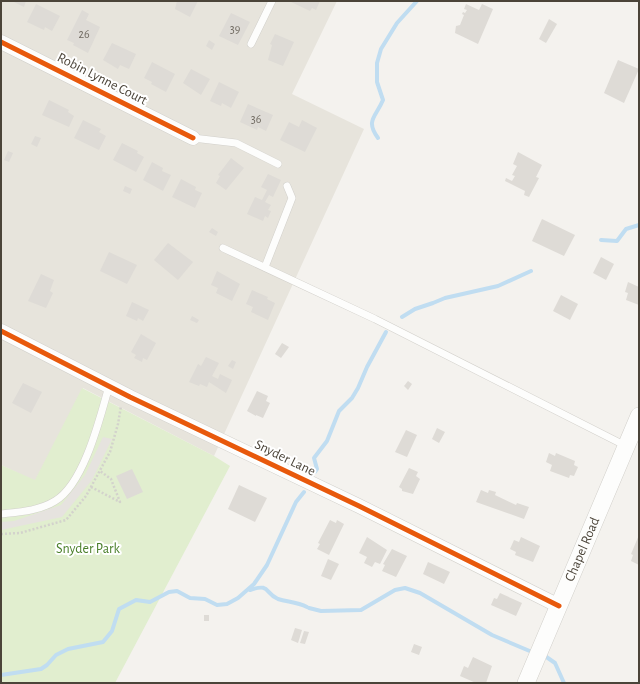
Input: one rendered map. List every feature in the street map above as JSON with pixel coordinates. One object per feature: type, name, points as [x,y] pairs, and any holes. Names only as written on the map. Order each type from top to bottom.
[{"type":"street","name":"Robin Lynne Court","points":[[1,42],[193,138]]},
{"type":"street","name":"Snyder Lane","points":[[1,330],[108,386],[359,506],[559,606]]},
{"type":"street","name":"Chapel Road","points":[[526,683],[639,416]]},
{"type":"lane","points":[[251,44],[272,1]]},
{"type":"lane","points":[[193,138],[236,143],[278,164]]},
{"type":"lane","points":[[265,268],[292,198],[287,186]]},
{"type":"lane","points":[[223,248],[375,319],[626,446]]},
{"type":"lane","points":[[1,514],[39,508],[54,502],[64,494],[82,466],[94,440],[108,386]]},
{"type":"path","points":[[91,487],[120,502],[111,479],[100,471]]},
{"type":"shaded area","points":[[1,1],[337,1],[292,94],[364,129],[214,456],[83,388],[35,481],[1,465]]},
{"type":"shaded area","points":[[103,437],[112,439],[92,480],[62,517],[1,530],[1,522],[14,521],[61,505],[85,475]]},
{"type":"green space","name":"Snyder Park","points":[[82,388],[214,456],[230,466],[115,683],[1,683],[1,465],[35,480]]},
{"type":"building","points":[[12,1],[26,1],[24,7]]},
{"type":"building","points":[[177,1],[198,1],[190,17],[175,9]]},
{"type":"building","points":[[289,1],[320,1],[316,10],[312,8],[310,11]]},
{"type":"building","points":[[36,4],[60,16],[52,31],[45,27],[44,30],[27,22]]},
{"type":"building","points":[[466,4],[479,10],[482,4],[493,9],[478,44],[455,33],[456,26],[460,25],[464,15],[462,14],[463,12],[465,13],[467,10],[464,9]]},
{"type":"building","points":[[82,10],[89,14],[86,20],[100,27],[88,53],[67,40]]},
{"type":"building","points":[[231,13],[250,22],[238,45],[219,36]]},
{"type":"building","points":[[549,19],[557,24],[546,43],[539,39]]},
{"type":"building","points":[[275,34],[294,42],[283,66],[268,60],[272,45],[270,44]]},
{"type":"building","points":[[209,40],[215,44],[212,50],[206,46]]},
{"type":"building","points":[[112,43],[136,54],[129,69],[120,65],[118,69],[103,60]]},
{"type":"building","points":[[618,60],[639,69],[624,103],[604,93]]},
{"type":"building","points":[[152,62],[175,74],[166,92],[151,84],[152,82],[144,78]]},
{"type":"building","points":[[191,69],[210,79],[201,95],[183,83]]},
{"type":"building","points":[[219,82],[239,92],[231,108],[222,103],[221,106],[210,101]]},
{"type":"building","points":[[49,100],[69,110],[68,112],[74,116],[69,127],[42,115]]},
{"type":"building","points":[[248,104],[273,115],[266,131],[258,127],[257,130],[240,122]]},
{"type":"building","points":[[83,120],[101,129],[99,132],[106,136],[99,150],[74,138]]},
{"type":"building","points":[[302,120],[317,128],[305,152],[280,140],[289,122],[299,127]]},
{"type":"building","points":[[35,136],[41,138],[37,147],[31,144]]},
{"type":"building","points":[[122,143],[138,151],[137,153],[144,157],[136,172],[113,160]]},
{"type":"building","points":[[8,151],[13,153],[9,162],[4,160]]},
{"type":"building","points":[[518,152],[542,165],[536,177],[539,178],[529,197],[524,195],[525,191],[505,181],[506,178],[512,181],[515,176],[512,175],[517,166],[513,164]]},
{"type":"building","points":[[231,158],[244,168],[226,190],[216,183],[220,176],[218,175]]},
{"type":"building","points":[[152,162],[163,168],[162,171],[171,175],[163,191],[143,180]]},
{"type":"building","points":[[268,174],[281,180],[273,197],[269,195],[265,202],[271,205],[268,210],[271,211],[268,218],[265,216],[263,221],[247,214],[255,197],[262,200],[267,190],[261,187]]},
{"type":"building","points":[[181,179],[196,187],[195,190],[202,193],[195,208],[172,197]]},
{"type":"building","points":[[125,186],[132,189],[130,194],[123,191]]},
{"type":"building","points":[[542,219],[575,235],[564,256],[532,241]]},
{"type":"building","points":[[212,228],[218,232],[216,236],[209,232]]},
{"type":"building","points":[[168,243],[193,262],[178,280],[154,260]]},
{"type":"building","points":[[109,252],[137,265],[127,284],[100,271]]},
{"type":"building","points":[[601,257],[614,264],[606,280],[593,273]]},
{"type":"building","points":[[217,271],[240,284],[232,301],[216,293],[218,288],[211,285]]},
{"type":"building","points":[[41,274],[54,280],[50,291],[53,293],[46,308],[28,301]]},
{"type":"building","points":[[628,282],[639,287],[639,305],[626,300],[628,293],[625,292]]},
{"type":"building","points":[[252,290],[268,297],[267,299],[275,303],[268,320],[251,312],[253,307],[246,304]]},
{"type":"building","points":[[561,295],[578,304],[570,320],[553,311]]},
{"type":"building","points":[[132,302],[149,310],[143,321],[138,318],[137,321],[126,316]]},
{"type":"building","points":[[192,316],[199,320],[197,323],[190,320]]},
{"type":"building","points":[[141,334],[156,343],[147,360],[143,358],[142,362],[134,358],[136,355],[131,352]]},
{"type":"building","points":[[282,343],[289,347],[281,358],[275,354]]},
{"type":"building","points":[[206,357],[219,363],[212,376],[218,379],[220,374],[232,380],[226,393],[209,382],[207,387],[189,382],[198,364],[201,366]]},
{"type":"building","points":[[232,360],[236,362],[233,369],[228,366]]},
{"type":"building","points":[[408,381],[412,384],[408,390],[404,386]]},
{"type":"building","points":[[23,383],[42,392],[31,413],[12,403]]},
{"type":"building","points":[[257,391],[268,396],[266,401],[270,403],[263,418],[247,411]]},
{"type":"building","points":[[437,428],[445,432],[439,443],[432,439]]},
{"type":"building","points":[[406,430],[417,435],[407,457],[395,452]]},
{"type":"building","points":[[549,453],[555,456],[556,453],[575,461],[574,465],[578,467],[574,476],[570,475],[569,478],[550,471],[552,465],[546,462]]},
{"type":"building","points":[[409,468],[418,472],[416,476],[420,479],[413,494],[402,491],[399,487]]},
{"type":"building","points":[[132,469],[143,492],[127,499],[116,476]]},
{"type":"building","points":[[239,485],[267,498],[255,522],[228,509]]},
{"type":"building","points":[[481,490],[488,493],[489,490],[496,492],[495,495],[516,505],[517,503],[529,507],[524,519],[476,502]]},
{"type":"building","points":[[330,520],[336,523],[337,520],[344,524],[329,555],[317,549],[320,544],[318,543]]},
{"type":"building","points":[[639,535],[639,565],[631,561],[633,555],[631,554]]},
{"type":"building","points":[[367,537],[387,550],[380,564],[375,562],[372,567],[364,563],[367,557],[359,553]]},
{"type":"building","points":[[521,537],[540,546],[533,562],[515,555],[516,552],[510,549],[514,540],[519,542]]},
{"type":"building","points":[[392,549],[407,556],[396,577],[382,571],[385,565],[383,564]]},
{"type":"building","points":[[328,559],[339,564],[331,580],[321,576]]},
{"type":"building","points":[[428,562],[450,572],[444,584],[423,574]]},
{"type":"building","points":[[500,593],[522,603],[516,616],[491,605],[494,598],[497,599]]},
{"type":"building","points":[[204,615],[209,615],[209,621],[204,621]]},
{"type":"building","points":[[295,628],[302,630],[298,643],[291,640]]},
{"type":"building","points":[[304,631],[309,632],[305,644],[300,643]]},
{"type":"building","points":[[414,644],[422,647],[419,655],[411,652]]},
{"type":"building","points":[[473,657],[492,666],[486,683],[476,683],[460,676],[464,666],[468,668]]},
{"type":"waterway","points":[[378,138],[372,127],[373,119],[383,100],[377,82],[377,63],[381,49],[397,23],[417,1]]},
{"type":"waterway","points":[[601,240],[617,241],[626,229],[639,225]]},
{"type":"waterway","points":[[402,317],[415,309],[445,298],[498,286],[531,271]]},
{"type":"waterway","points":[[315,472],[317,469],[314,458],[327,441],[339,411],[352,398],[358,388],[367,367],[386,332]]},
{"type":"waterway","points":[[1,675],[41,669],[56,655],[68,649],[103,642],[112,631],[119,609],[136,600],[150,602],[169,592],[177,591],[190,598],[205,599],[217,605],[227,604],[238,598],[254,584],[267,565],[296,502],[304,492]]},
{"type":"waterway","points":[[250,590],[264,588],[278,599],[307,607]]},
{"type":"waterway","points":[[309,608],[321,611],[361,610],[395,590],[405,588],[420,593],[492,635],[532,652]]},
{"type":"waterway","points":[[545,656],[555,663],[564,683]]},
{"type":"cycle path","points":[[1,42],[193,138]]},
{"type":"cycle path","points":[[1,331],[130,397],[359,506],[559,606]]}]
